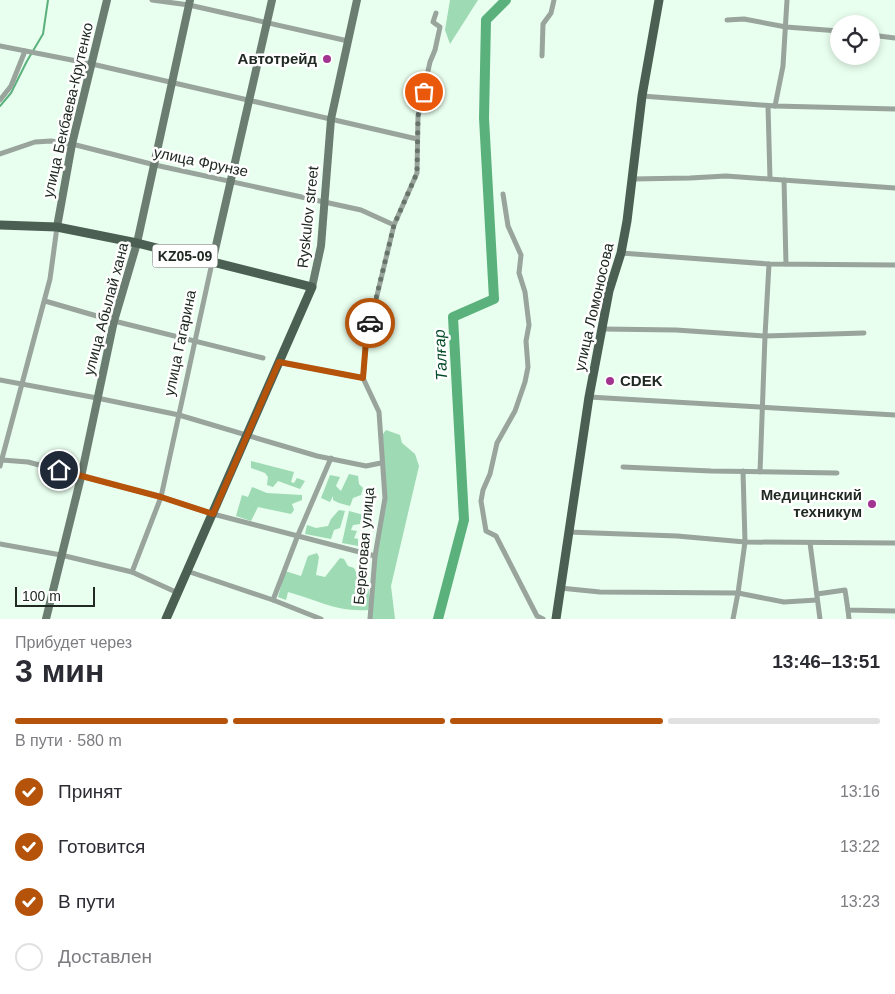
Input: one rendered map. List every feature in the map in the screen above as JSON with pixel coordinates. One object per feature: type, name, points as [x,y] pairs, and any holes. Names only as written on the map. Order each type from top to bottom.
[{"type":"main road","name":"улица Ломоносова","points":[[556,619],[589,396],[609,291],[621,253],[627,221],[642,96],[659,0]]},
{"type":"main road","name":"KZ05-09","points":[[2,225],[57,227],[137,243],[312,287]]},
{"type":"main road","name":"Ryskulov street","points":[[166,619],[312,287]]},
{"type":"street","name":"улица Бекбаева-Крутенко","points":[[57,227],[72,144],[107,0]]},
{"type":"street","points":[[152,0],[190,3],[348,41]]},
{"type":"street","name":"улица Гагарина","points":[[132,572],[161,497],[248,100],[272,0]]},
{"type":"street","name":"Ryskulov street","points":[[312,287],[321,246],[331,119],[357,0]]},
{"type":"street","points":[[542,56],[544,24],[551,13],[554,0]]},
{"type":"street","points":[[775,106],[783,66],[787,0]]},
{"type":"street","name":"улица Абылай хана","points":[[46,619],[81,477],[114,321],[137,243],[190,3]]},
{"type":"street","name":"Береговая улица","points":[[370,619],[375,556],[384,498],[379,412],[363,378],[366,341],[394,225],[417,173],[418,116],[440,27],[433,22],[436,13]]},
{"type":"street","points":[[727,20],[744,19],[786,27],[830,30]]},
{"type":"street","points":[[880,36],[895,38]]},
{"type":"street","points":[[0,46],[92,64],[417,139]]},
{"type":"street","points":[[0,100],[11,86],[25,51]]},
{"type":"street","points":[[642,96],[768,106],[895,109]]},
{"type":"street","points":[[768,106],[770,179]]},
{"type":"street","name":"улица Фрунзе","points":[[0,154],[35,142],[51,141],[72,144],[155,165],[361,210],[394,225]]},
{"type":"street","points":[[632,178],[726,176],[895,188]]},
{"type":"street","points":[[784,180],[786,264]]},
{"type":"street","points":[[503,194],[508,226],[520,254],[519,273],[525,292],[529,325],[526,341],[528,367],[515,411],[497,443],[481,501],[486,531],[496,536],[537,616],[543,619]]},
{"type":"street","points":[[57,227],[45,301],[1,463],[28,462],[161,497],[213,514],[375,556]]},
{"type":"street","points":[[621,253],[769,264],[895,265]]},
{"type":"street","points":[[760,472],[769,264]]},
{"type":"street","points":[[45,301],[114,321],[263,358]]},
{"type":"street","points":[[602,329],[676,330],[765,336],[864,332]]},
{"type":"street","points":[[279,362],[363,378]]},
{"type":"street","points":[[0,380],[23,383],[179,416],[246,436],[366,466],[381,463]]},
{"type":"street","points":[[589,396],[895,415]]},
{"type":"street","points":[[273,600],[331,458]]},
{"type":"street","points":[[622,467],[837,473]]},
{"type":"street","points":[[733,619],[745,542],[743,471]]},
{"type":"street","points":[[568,532],[677,536],[745,542],[895,543]]},
{"type":"street","points":[[810,543],[820,619]]},
{"type":"street","points":[[0,544],[61,555],[132,572],[178,593]]},
{"type":"street","points":[[188,571],[322,619]]},
{"type":"street","points":[[560,588],[600,592],[738,593],[784,602],[818,600]]},
{"type":"street","points":[[817,594],[845,590],[849,619]]},
{"type":"street","points":[[848,610],[895,611]]},
{"type":"green space","points":[[450,0],[478,0],[450,44],[445,30]]},
{"type":"green space","points":[[386,430],[400,435],[402,443],[415,454],[419,466],[391,586],[395,619],[370,619],[386,493],[380,438]]},
{"type":"green space","points":[[251,461],[294,472],[291,482],[294,483],[297,478],[305,481],[300,489],[278,481],[273,487],[267,485],[268,477],[265,473],[251,468]]},
{"type":"green space","points":[[349,474],[358,476],[359,484],[363,488],[361,495],[353,498],[350,506],[333,500],[333,496],[330,502],[321,498],[330,475],[340,477],[336,486],[341,491]]},
{"type":"green space","points":[[252,487],[267,493],[302,495],[302,500],[292,504],[294,510],[291,514],[258,507],[251,521],[236,516],[242,495],[248,497]]},
{"type":"green space","points":[[339,510],[345,511],[340,528],[334,530],[331,539],[305,534],[307,525],[316,528],[328,526]]},
{"type":"green space","points":[[349,511],[371,517],[361,519],[360,524],[353,525],[351,530],[357,531],[354,538],[358,539],[358,546],[342,543]]},
{"type":"green space","points":[[317,553],[319,557],[316,575],[325,577],[340,558],[344,559],[348,566],[354,568],[357,574],[367,578],[370,602],[368,610],[337,607],[288,592],[286,600],[278,597],[285,571],[301,576],[308,556]]},
{"type":"waterway","points":[[0,106],[11,93],[43,34],[48,0]]},
{"type":"waterway","name":"Талғар","points":[[438,619],[464,520],[453,317],[494,299],[484,118],[486,20],[506,0]]},
{"type":"way so far","points":[[370,323],[394,225],[417,173],[418,116],[424,92]]},
{"type":"place","name":"Автотрейд","points":[[327,59]]},
{"type":"place","name":"CDEK","points":[[610,381]]},
{"type":"place","name":"Медицинский техникум","points":[[872,504]]},
{"type":"route","points":[[59,470],[161,497],[213,514],[279,362],[363,378],[366,341],[370,323]]}]
